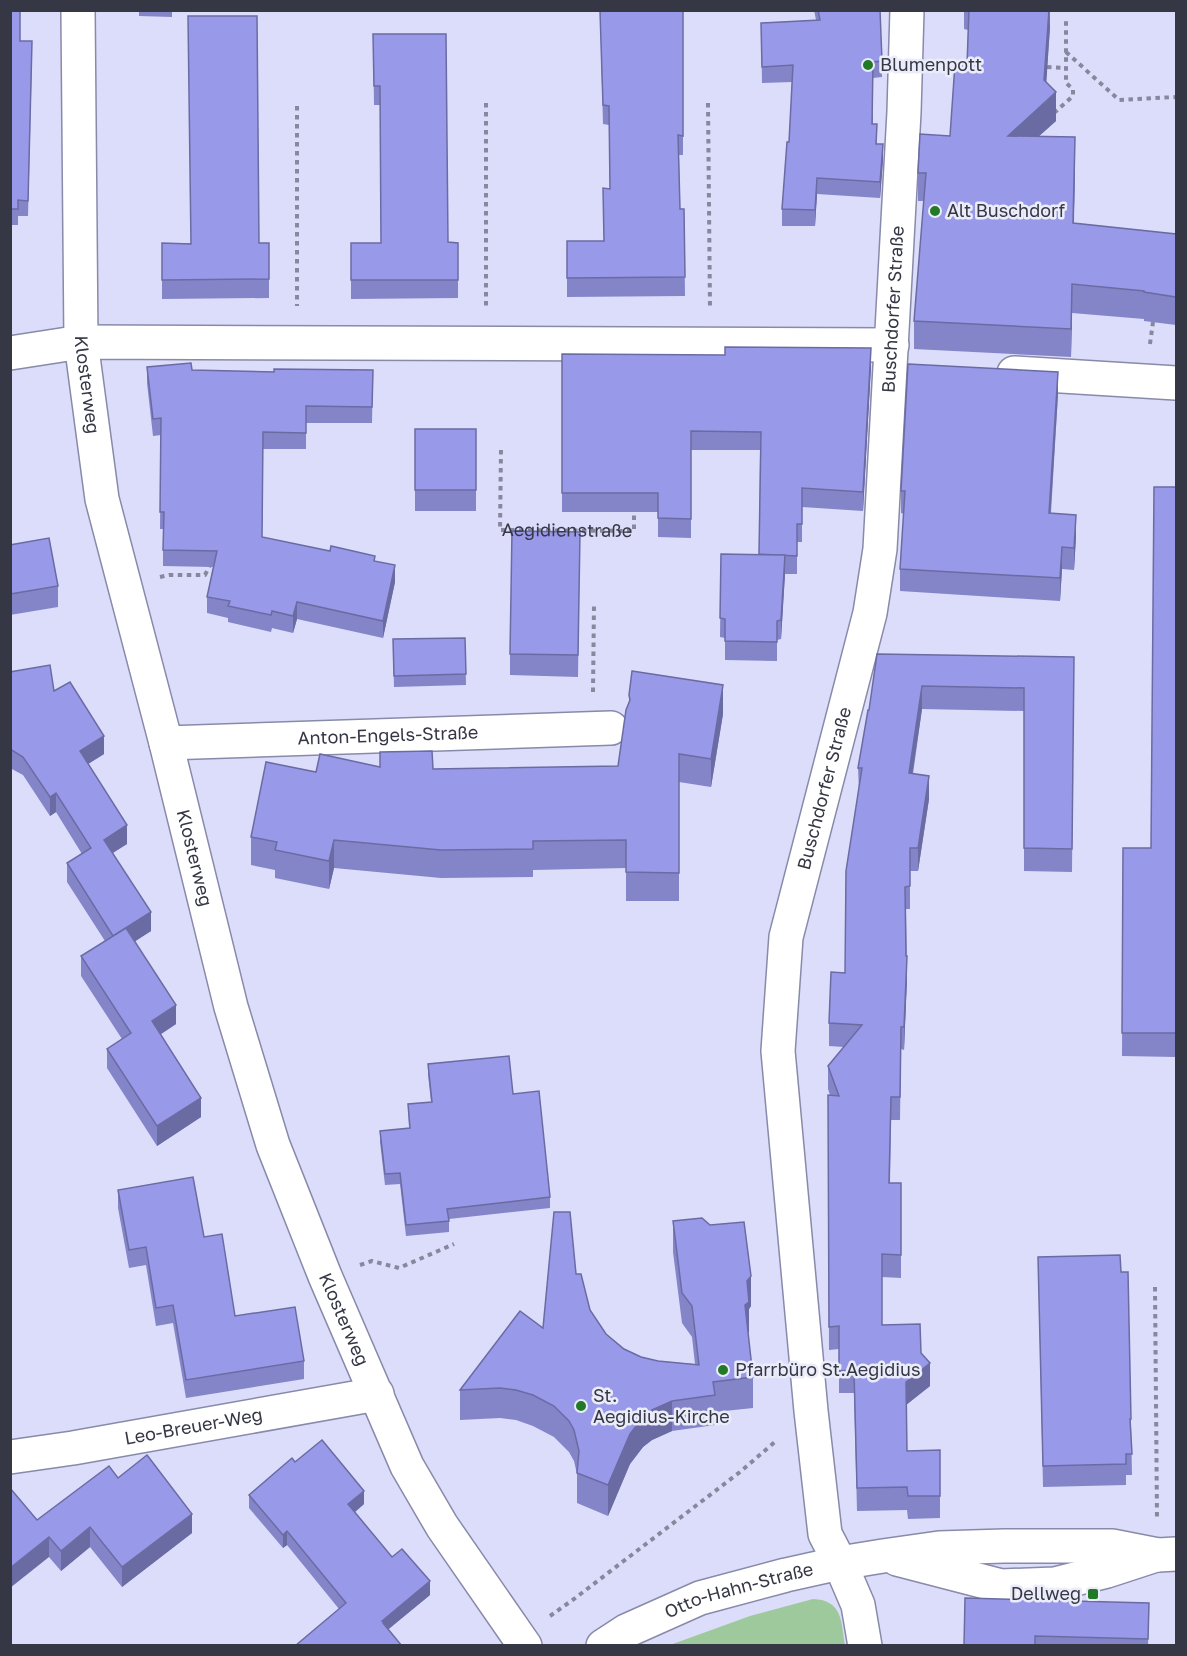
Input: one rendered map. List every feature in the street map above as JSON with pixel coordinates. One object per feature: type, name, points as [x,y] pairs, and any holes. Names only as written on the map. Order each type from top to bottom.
[{"type":"street","name":"Klosterweg","points":[[78,10],[81,342],[102,499],[166,743],[231,1007],[273,1145],[325,1276],[407,1466],[442,1526],[521,1641]]},
{"type":"street","name":"Buschdorfer Straße","points":[[840,1563],[825,1533],[811,1411],[778,1051],[786,937],[870,613],[880,549],[899,360],[907,10]]},
{"type":"street","points":[[10,353],[81,342],[711,345],[899,360]]},
{"type":"street","points":[[983,372],[1176,383]]},
{"type":"street","name":"Anton-Engels-Straße","points":[[166,743],[602,728]]},
{"type":"street","name":"Leo-Breuer-Weg","points":[[10,1457],[73,1448],[376,1394]]},
{"type":"street","name":"Otto-Hahn-Straße","points":[[603,1646],[626,1631],[700,1598],[840,1563],[939,1548],[1112,1546],[1167,1554]]},
{"type":"street","points":[[840,1563],[858,1605],[866,1646]]},
{"type":"path","points":[[1052,116],[1073,96],[1073,89],[1066,83],[1066,21]]},
{"type":"path","points":[[1066,52],[1119,100],[1176,96]]},
{"type":"path","points":[[1047,67],[1066,68]]},
{"type":"path","points":[[486,103],[486,344]]},
{"type":"path","points":[[708,103],[711,345]]},
{"type":"path","points":[[297,106],[297,343]]},
{"type":"path","name":"Aegidienstraße","points":[[501,450],[500,530],[634,531],[634,496]]},
{"type":"path","points":[[124,585],[169,575],[205,574],[214,557]]},
{"type":"path","points":[[594,604],[602,728]]},
{"type":"path","points":[[325,1276],[372,1261],[399,1268],[454,1244]]},
{"type":"path","points":[[1155,1287],[1167,1554]]},
{"type":"path","points":[[521,1641],[740,1472],[811,1411]]},
{"type":"green space","points":[[813,1599],[823,1600],[835,1608],[841,1621],[845,1645],[670,1645],[750,1616]]},
{"type":"building","points":[[10,10],[20,10],[20,41],[32,41],[28,201],[18,200],[18,209],[10,209]]},
{"type":"building","points":[[683,10],[683,136],[678,135],[680,209],[684,209],[685,277],[567,278],[567,241],[604,241],[603,188],[610,189],[609,106],[603,105],[600,11]]},
{"type":"building","points":[[818,10],[880,10],[882,61],[873,62],[872,124],[877,124],[876,144],[883,144],[880,182],[817,178],[815,210],[782,209],[787,142],[789,142],[793,65],[762,67],[761,23],[820,20]]},
{"type":"building","points":[[969,10],[1049,10],[1044,80],[1056,92],[1008,136],[1075,137],[1073,223],[1176,234],[1176,297],[1144,291],[1072,284],[1071,329],[914,321],[926,173],[918,173],[920,134],[950,136],[955,64],[967,65]]},
{"type":"building","points":[[188,16],[257,16],[259,243],[269,243],[269,279],[162,280],[162,243],[191,244]]},
{"type":"building","points":[[373,34],[446,34],[448,242],[458,243],[458,280],[351,280],[351,243],[381,243],[380,86],[374,86]]},
{"type":"building","points":[[725,347],[871,348],[863,492],[802,488],[802,524],[797,524],[797,556],[759,554],[761,432],[691,431],[691,519],[658,518],[658,493],[562,493],[562,354],[725,355]]},
{"type":"building","points":[[191,363],[192,370],[274,372],[274,369],[373,370],[372,407],[306,406],[306,433],[263,432],[262,537],[330,551],[331,546],[375,556],[374,561],[395,565],[383,621],[297,602],[293,616],[272,611],[271,615],[228,606],[230,601],[207,597],[217,551],[163,550],[164,512],[160,512],[161,418],[153,419],[147,367]]},
{"type":"building","points":[[908,364],[1058,372],[1049,513],[1076,515],[1074,548],[1062,547],[1060,578],[900,569],[905,491],[901,491]]},
{"type":"building","points":[[415,429],[476,429],[476,490],[415,490]]},
{"type":"building","points":[[1154,487],[1176,487],[1176,1033],[1122,1033],[1123,848],[1151,848]]},
{"type":"building","points":[[512,531],[580,532],[578,655],[510,654]]},
{"type":"building","points":[[49,538],[58,586],[10,594],[10,545]]},
{"type":"building","points":[[721,554],[785,555],[781,620],[777,621],[777,642],[725,641],[725,619],[720,618]]},
{"type":"building","points":[[465,638],[466,674],[394,676],[393,639]]},
{"type":"building","points":[[877,654],[1074,657],[1072,849],[1024,848],[1024,688],[922,686],[909,773],[929,776],[918,848],[910,848],[910,886],[905,887],[907,956],[904,1027],[901,1027],[900,1097],[891,1097],[889,1183],[901,1183],[901,1255],[882,1254],[882,1325],[920,1324],[921,1353],[930,1363],[906,1382],[907,1451],[940,1450],[940,1496],[908,1496],[907,1487],[857,1488],[854,1370],[839,1371],[839,1326],[829,1327],[828,1095],[839,1096],[828,1066],[862,1025],[829,1023],[831,972],[845,973],[846,871],[862,768],[858,768]]},
{"type":"building","points":[[50,665],[54,691],[70,682],[104,736],[80,751],[127,825],[104,840],[151,912],[113,936],[67,863],[91,848],[56,793],[50,797],[23,757],[10,749],[10,672]]},
{"type":"building","points":[[632,671],[723,685],[711,759],[679,754],[679,873],[626,872],[626,840],[533,841],[533,849],[441,850],[334,840],[329,861],[275,850],[277,842],[251,837],[266,762],[316,772],[320,754],[380,767],[380,752],[432,751],[433,769],[618,766],[626,710],[630,700]]},
{"type":"building","points":[[126,928],[176,1005],[152,1021],[201,1098],[157,1126],[107,1049],[131,1033],[81,956]]},
{"type":"building","points":[[509,1056],[513,1094],[539,1091],[550,1197],[447,1209],[449,1221],[406,1225],[400,1173],[385,1174],[380,1131],[410,1128],[408,1104],[432,1102],[428,1064]]},
{"type":"building","points":[[193,1177],[204,1237],[222,1234],[235,1316],[295,1307],[304,1361],[186,1380],[173,1305],[156,1308],[146,1247],[129,1250],[118,1190]]},
{"type":"building","points":[[554,1212],[570,1212],[576,1274],[581,1274],[590,1310],[606,1334],[624,1349],[641,1357],[699,1365],[692,1306],[682,1293],[673,1221],[702,1218],[710,1225],[744,1222],[751,1276],[747,1281],[749,1302],[745,1305],[753,1377],[713,1382],[715,1395],[672,1401],[652,1410],[643,1417],[630,1434],[608,1485],[577,1473],[579,1451],[574,1430],[569,1421],[554,1406],[533,1395],[516,1390],[500,1388],[460,1390],[520,1311],[543,1328]]},
{"type":"building","points":[[1120,1255],[1121,1272],[1128,1272],[1132,1454],[1126,1454],[1126,1464],[1043,1466],[1038,1257]]},
{"type":"building","points":[[322,1440],[364,1491],[348,1504],[392,1557],[402,1549],[430,1581],[382,1621],[402,1646],[295,1646],[346,1603],[287,1531],[283,1535],[249,1495],[292,1458],[295,1462]]},
{"type":"building","points":[[147,1455],[192,1514],[122,1567],[90,1527],[61,1551],[49,1537],[10,1568],[10,1488],[37,1520],[109,1466],[118,1478]]},
{"type":"building","points":[[965,1598],[1149,1603],[1148,1639],[1035,1636],[1035,1646],[964,1646]]},
{"type":"place","name":"Blumenpott","points":[[868,65]]},
{"type":"place","name":"Alt Buschdorf","points":[[935,211]]},
{"type":"place","name":"Pfarrbüro St.Aegidius","points":[[723,1370]]},
{"type":"place","name":"St. Aegidius-Kirche","points":[[581,1406]]},
{"type":"place","name":"Dellweg","points":[[1093,1594]]}]
